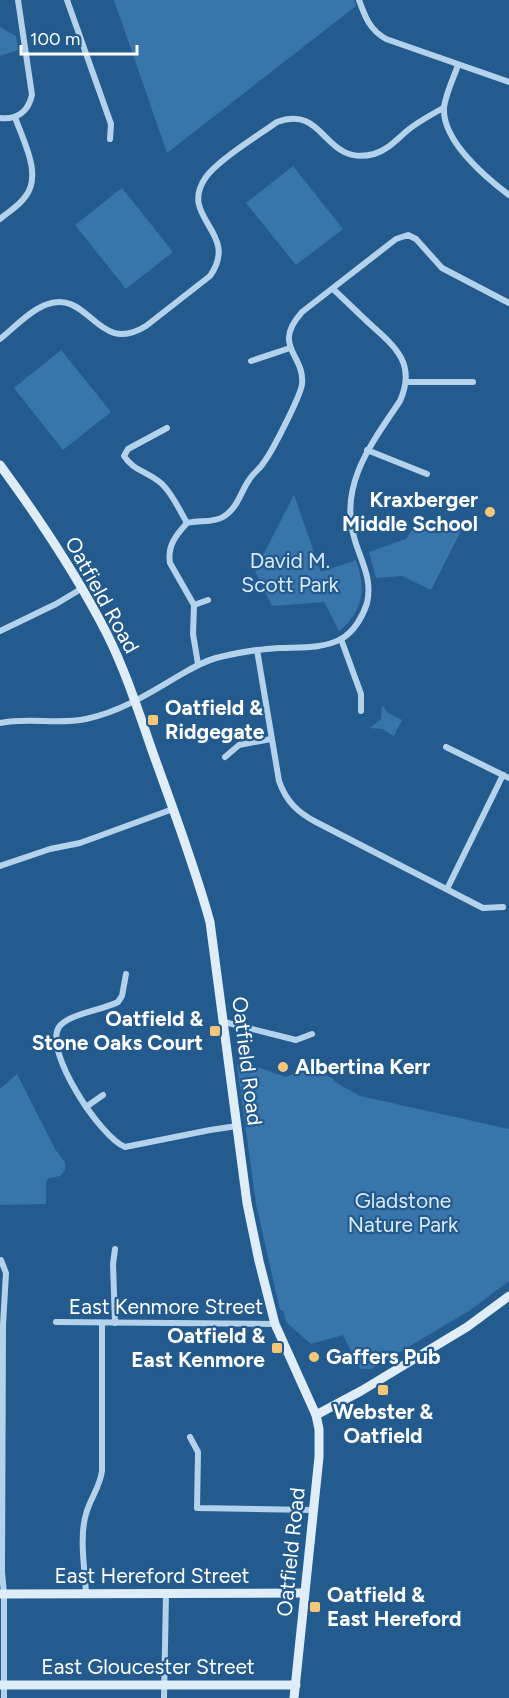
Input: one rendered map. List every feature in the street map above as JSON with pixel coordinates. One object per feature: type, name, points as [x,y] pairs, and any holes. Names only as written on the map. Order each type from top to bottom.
[{"type":"main road","name":"Oatfield Road","points":[[0,465],[4,478],[81,589],[115,650],[173,809],[210,922],[247,1203],[265,1289],[275,1324],[316,1415],[320,1440],[294,1698]]},
{"type":"main road","points":[[316,1415],[466,1327],[509,1296]]},
{"type":"main road","name":"East Hereford Street","points":[[2,1594],[304,1593]]},
{"type":"main road","name":"East Gloucester Street","points":[[2,1685],[296,1685]]},
{"type":"street","points":[[0,118],[15,117],[27,109],[32,95],[18,0]]},
{"type":"street","points":[[67,0],[111,124],[110,139]]},
{"type":"street","points":[[359,0],[367,21],[381,36],[509,82]]},
{"type":"street","points":[[458,65],[443,108],[447,130],[481,173],[509,195]]},
{"type":"street","points":[[0,339],[37,309],[50,303],[73,304],[100,327],[116,334],[139,330],[210,276],[217,267],[220,256],[218,242],[201,215],[199,207],[198,197],[203,182],[213,169],[277,122],[287,118],[307,120],[335,148],[355,155],[379,153],[422,120],[443,108]]},
{"type":"street","points":[[0,219],[26,197],[34,172],[15,117]]},
{"type":"street","points":[[198,664],[193,634],[194,605],[174,572],[169,555],[171,544],[187,523],[199,520],[210,521],[223,517],[233,509],[250,479],[264,462],[301,387],[301,371],[290,348],[290,335],[295,319],[396,239],[408,235],[416,239],[442,268],[509,303]]},
{"type":"street","points":[[0,723],[21,719],[59,722],[87,719],[124,707],[198,664],[257,650],[308,647],[341,639],[358,622],[368,596],[366,570],[353,537],[350,509],[354,479],[367,450],[400,401],[406,382],[404,364],[396,347],[333,289]]},
{"type":"street","points":[[251,361],[290,348]]},
{"type":"street","points":[[406,382],[473,382]]},
{"type":"street","points":[[167,428],[128,449],[124,456],[129,464],[156,479],[165,487],[187,523]]},
{"type":"street","points":[[367,450],[428,474]]},
{"type":"street","points":[[0,631],[56,604],[81,589]]},
{"type":"street","points":[[194,605],[208,600]]},
{"type":"street","points":[[341,639],[362,694],[361,711]]},
{"type":"street","points":[[257,650],[281,786],[295,809],[483,908],[502,907]]},
{"type":"street","points":[[225,757],[239,745],[271,739]]},
{"type":"street","points":[[446,747],[506,777],[447,889]]},
{"type":"street","points":[[0,866],[50,849],[80,843],[173,809]]},
{"type":"street","points":[[126,974],[122,996],[118,1002],[66,1021],[57,1031],[56,1042],[72,1085],[106,1135],[124,1147],[237,1126]]},
{"type":"street","points":[[224,1022],[296,1040],[312,1034]]},
{"type":"street","points":[[86,1107],[103,1095]]},
{"type":"street","points":[[115,1249],[113,1264],[115,1323]]},
{"type":"street","points":[[1,1260],[6,1273],[3,1337],[2,1685],[4,1698]]},
{"type":"street","name":"East Kenmore Street","points":[[56,1322],[275,1324]]},
{"type":"street","points":[[86,1594],[83,1527],[86,1514],[101,1481],[102,1471],[102,1323]]},
{"type":"street","points":[[190,1437],[198,1452],[197,1508],[313,1510]]},
{"type":"street","points":[[164,1698],[166,1594]]},
{"type":"green space","points":[[114,0],[354,0],[356,6],[167,153]]},
{"type":"green space","points":[[0,27],[16,36],[18,50],[0,56]]},
{"type":"green space","points":[[293,166],[343,229],[296,265],[246,203]]},
{"type":"green space","points":[[122,188],[173,252],[126,289],[75,225]]},
{"type":"green space","points":[[61,350],[111,412],[63,450],[14,388]]},
{"type":"green space","name":"David M. Scott Park","points":[[294,495],[321,572],[356,560],[361,580],[361,598],[354,615],[339,631],[324,602],[272,606],[255,571]]},
{"type":"green space","name":"David M. Scott Park","points":[[464,525],[431,590],[402,576],[376,578],[369,552],[406,539],[415,526]]},
{"type":"green space","points":[[382,705],[388,713],[402,720],[394,736],[382,729],[370,728],[381,719]]},
{"type":"green space","name":"Gladstone Nature Park","points":[[246,1063],[286,1077],[304,1069],[311,1069],[332,1078],[360,1096],[509,1129],[509,1281],[469,1311],[371,1369],[360,1369],[343,1335],[311,1344],[286,1322],[283,1310],[280,1310],[256,1204],[237,1065]]},
{"type":"green space","points":[[17,1074],[55,1149],[65,1162],[65,1170],[60,1176],[49,1178],[46,1182],[46,1204],[0,1205],[0,1089]]},
{"type":"place","name":"Kraxberger Middle School","points":[[490,512]]},
{"type":"place","name":"Oatfield & Ridgegate","points":[[153,720]]},
{"type":"place","name":"Oatfield & Stone Oaks Court","points":[[215,1031]]},
{"type":"place","name":"Albertina Kerr","points":[[283,1067]]},
{"type":"place","name":"Oatfield & East Kenmore","points":[[277,1348]]},
{"type":"place","name":"Gaffers Pub","points":[[314,1357]]},
{"type":"place","name":"Webster & Oatfield","points":[[383,1390]]},
{"type":"place","name":"Oatfield & East Hereford","points":[[315,1607]]}]
